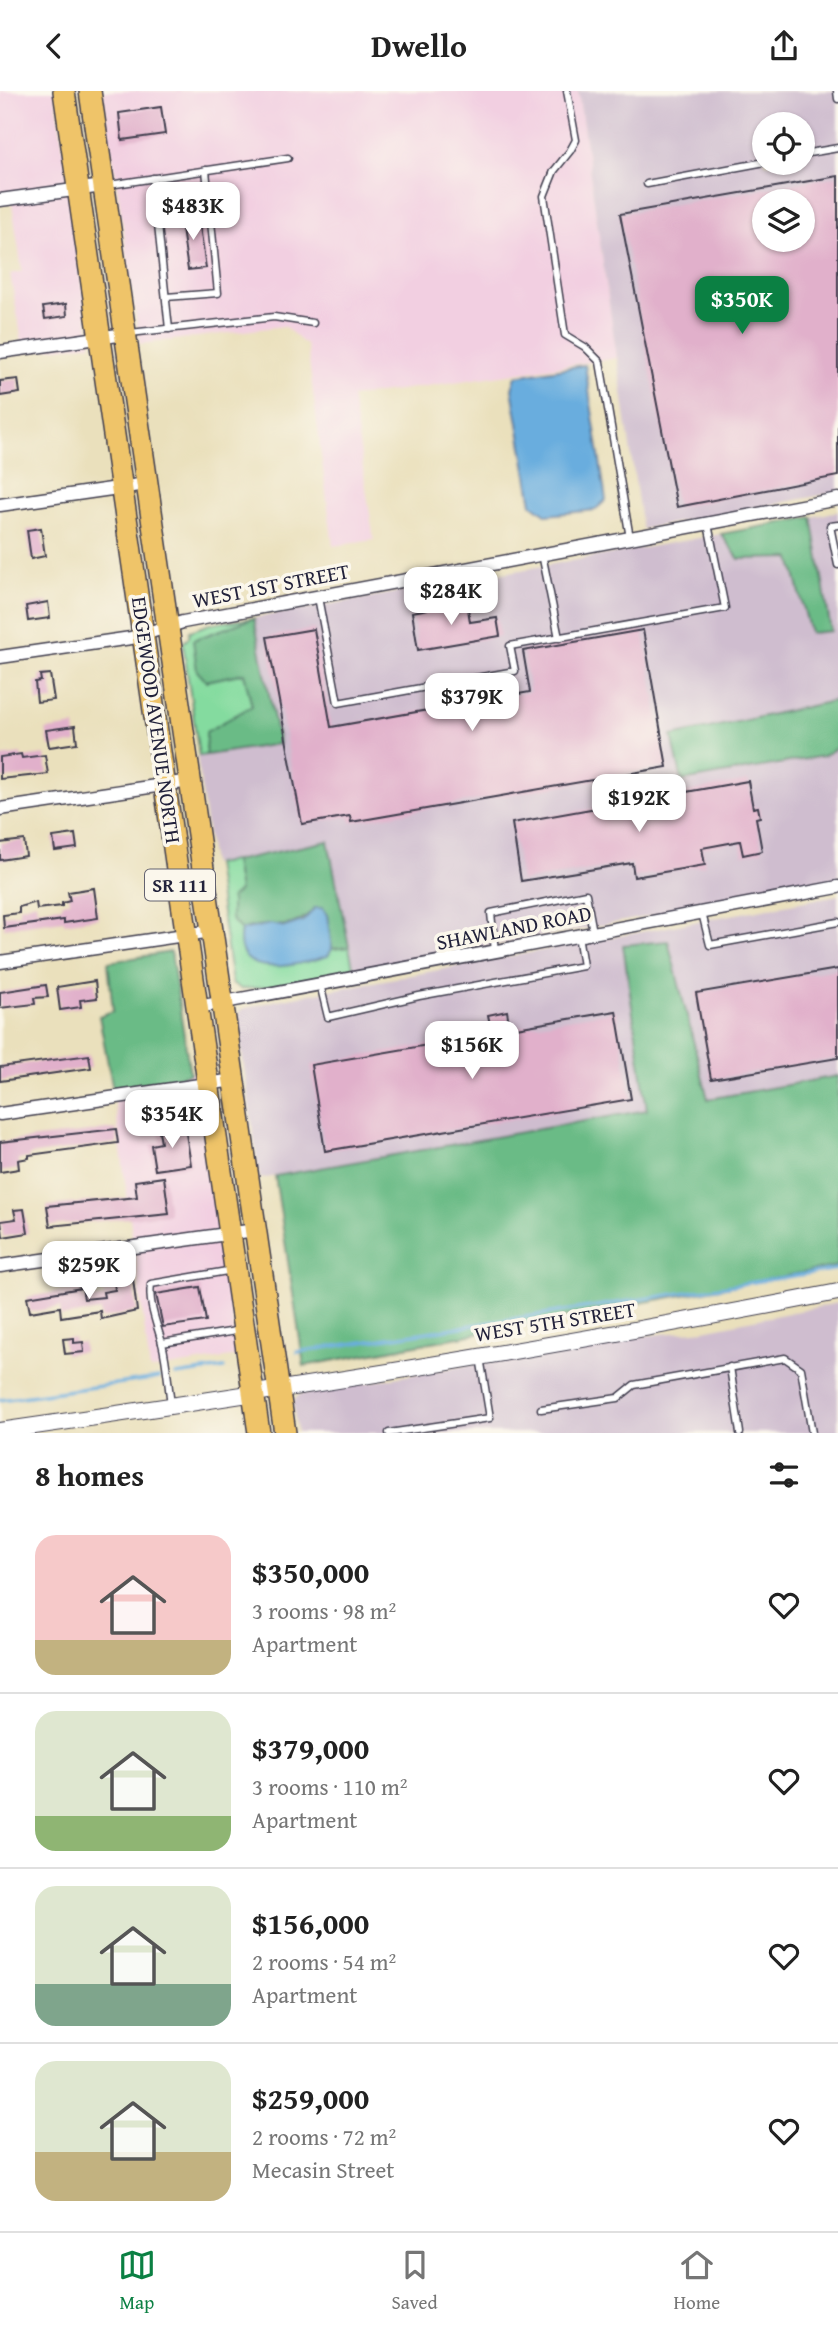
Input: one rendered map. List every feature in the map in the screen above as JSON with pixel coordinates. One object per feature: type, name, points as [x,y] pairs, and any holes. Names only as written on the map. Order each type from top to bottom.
[{"type":"main road","name":"EDGEWOOD AVENUE NORTH","points":[[64,91],[259,1433]]},
{"type":"main road","name":"EDGEWOOD AVENUE NORTH","points":[[90,91],[285,1433]]},
{"type":"street","points":[[0,200],[103,185]]},
{"type":"street","points":[[0,352],[125,334]]},
{"type":"street","points":[[0,505],[146,484]]},
{"type":"street","name":"WEST 1ST STREET","points":[[0,657],[131,638],[167,626],[838,499]]},
{"type":"street","points":[[0,809],[190,782]]},
{"type":"street","name":"SHAWLAND ROAD","points":[[198,1007],[593,932],[663,922],[838,887]]},
{"type":"street","points":[[0,962],[212,931]]},
{"type":"street","points":[[0,1114],[234,1080]]},
{"type":"street","points":[[0,1266],[255,1230]]},
{"type":"street","name":"WEST 5TH STREET","points":[[0,1430],[253,1393],[689,1321],[838,1292]]},
{"type":"lane","points":[[567,91],[576,140],[554,171],[544,196],[565,335],[585,347],[600,362],[630,538]]},
{"type":"lane","points":[[837,91],[838,99]]},
{"type":"lane","points":[[815,152],[838,148]]},
{"type":"lane","points":[[103,185],[288,158]]},
{"type":"lane","points":[[647,184],[752,164]]},
{"type":"lane","points":[[166,297],[218,293],[206,170]]},
{"type":"lane","points":[[153,179],[169,329]]},
{"type":"lane","points":[[155,205],[209,201]]},
{"type":"lane","points":[[125,334],[274,317],[313,323]]},
{"type":"lane","points":[[318,597],[338,703],[515,671],[510,646],[725,608],[708,524]]},
{"type":"lane","points":[[838,525],[830,526],[838,565]]},
{"type":"lane","points":[[542,554],[559,638]]},
{"type":"lane","points":[[495,952],[491,913],[505,910],[586,894],[593,932]]},
{"type":"lane","points":[[702,913],[710,945],[838,922]]},
{"type":"lane","points":[[320,984],[328,1017],[419,996],[583,966],[578,935]]},
{"type":"lane","points":[[172,1406],[162,1343],[152,1305],[151,1284],[235,1269]]},
{"type":"lane","points":[[162,1343],[244,1330]]},
{"type":"lane","points":[[389,1433],[490,1418],[480,1355]]},
{"type":"lane","points":[[541,1409],[618,1398],[634,1385],[785,1358],[801,1369],[812,1433]]},
{"type":"lane","points":[[730,1367],[740,1433]]},
{"type":"shaded area","points":[[0,91],[55,91],[91,344],[24,352],[10,274],[22,271],[12,204],[0,203]]},
{"type":"shaded area","points":[[103,91],[578,91],[617,358],[352,397],[374,540],[333,546],[307,346],[284,326],[140,344]]},
{"type":"shaded area","points":[[578,91],[838,91],[838,492],[642,529]]},
{"type":"shaded area","points":[[838,511],[838,700],[672,736],[682,781],[823,756],[838,747],[838,881],[354,972],[328,842],[212,865],[197,756],[279,743],[254,618],[721,534],[739,559],[792,558],[810,632],[831,631],[812,517]]},
{"type":"shaded area","points":[[838,895],[838,1076],[708,1099],[668,941],[624,945],[648,1109],[260,1179],[237,1018],[242,1009]]},
{"type":"shaded area","points":[[196,1072],[237,1356],[150,1370],[113,1090]]},
{"type":"shaded area","points":[[838,1303],[838,1433],[297,1433],[293,1402],[300,1394],[630,1337],[704,1330]]},
{"type":"green space","points":[[812,517],[831,631],[810,633],[791,558],[739,559],[721,534]]},
{"type":"green space","points":[[254,618],[193,640],[207,681],[244,673],[252,706],[206,732],[206,755],[199,756],[183,643],[189,637],[190,631],[210,624]]},
{"type":"green space","points":[[254,618],[279,744],[206,755],[206,732],[252,706],[244,673],[206,681],[197,671],[193,640]]},
{"type":"green space","points":[[838,700],[838,747],[823,756],[682,781],[672,736]]},
{"type":"green space","points":[[328,841],[349,947],[332,949],[327,915],[315,908],[305,917],[288,925],[263,925],[241,930],[231,919],[231,898],[239,891],[234,861]]},
{"type":"green space","points":[[234,861],[239,891],[231,919],[241,930],[240,942],[249,958],[266,965],[288,965],[317,959],[332,949],[349,947],[354,972],[280,986],[241,989],[232,983],[215,864]]},
{"type":"green space","points":[[668,941],[708,1099],[838,1076],[838,1266],[304,1366],[275,1176],[647,1110],[623,945]]},
{"type":"green space","points":[[171,952],[190,1074],[113,1090],[99,1016],[113,1011],[108,962]]},
{"type":"water","points":[[585,365],[606,500],[595,510],[547,515],[532,504],[512,389],[516,376]]},
{"type":"water","points":[[315,908],[322,908],[327,915],[332,949],[328,956],[285,966],[256,964],[246,958],[241,947],[241,930],[271,924],[285,927],[303,921]]},
{"type":"building","points":[[161,107],[165,134],[122,140],[119,113]]},
{"type":"building","points":[[838,176],[838,476],[677,507],[620,214],[752,191],[752,252],[815,252],[815,189],[763,189]]},
{"type":"building","points":[[198,213],[206,268],[188,270],[180,215]]},
{"type":"building","points":[[66,304],[67,316],[45,319],[43,307]]},
{"type":"building","points":[[18,379],[20,393],[0,396],[0,381]]},
{"type":"building","points":[[41,528],[45,556],[31,559],[27,530]]},
{"type":"building","points":[[48,602],[50,618],[28,621],[26,606]]},
{"type":"building","points":[[467,602],[470,622],[497,618],[500,636],[418,650],[412,612]]},
{"type":"building","points":[[314,629],[331,727],[530,692],[523,651],[643,630],[667,767],[351,822],[350,816],[302,824],[267,637]]},
{"type":"building","points":[[50,674],[54,700],[37,702],[35,682],[41,681],[40,675]]},
{"type":"building","points":[[75,726],[77,743],[49,747],[46,730]]},
{"type":"building","points":[[21,754],[22,758],[45,755],[48,774],[0,779],[0,757]]},
{"type":"building","points":[[748,781],[753,808],[758,807],[760,817],[756,818],[762,851],[743,855],[740,841],[702,848],[705,865],[634,877],[632,863],[521,881],[512,823]]},
{"type":"building","points":[[75,834],[77,848],[55,851],[53,837]]},
{"type":"building","points":[[24,840],[26,856],[0,860],[0,843]]},
{"type":"building","points":[[94,888],[98,918],[4,928],[3,915],[19,913],[19,907],[36,902],[37,909],[62,906],[62,903],[70,901],[68,892]]},
{"type":"building","points":[[838,969],[838,1058],[711,1079],[696,993]]},
{"type":"building","points":[[95,981],[97,998],[80,1000],[81,1007],[60,1010],[57,987]]},
{"type":"building","points":[[46,985],[48,997],[34,998],[35,1004],[0,1008],[0,992]]},
{"type":"building","points":[[507,1011],[510,1029],[616,1011],[631,1099],[325,1151],[311,1065],[492,1034],[488,1015]]},
{"type":"building","points":[[89,1055],[91,1068],[0,1081],[0,1067]]},
{"type":"building","points":[[185,1127],[191,1165],[155,1170],[151,1145],[161,1143],[159,1131]]},
{"type":"building","points":[[116,1129],[118,1143],[29,1155],[29,1158],[18,1160],[19,1169],[0,1172],[0,1142]]},
{"type":"building","points":[[164,1177],[169,1214],[50,1226],[47,1206],[137,1197],[135,1181]]},
{"type":"building","points":[[24,1209],[28,1233],[3,1237],[1,1221],[16,1219],[14,1210]]},
{"type":"building","points":[[133,1279],[137,1311],[101,1319],[100,1311],[61,1317],[60,1307],[30,1312],[27,1297],[82,1288],[84,1299],[104,1297],[103,1292],[115,1290],[114,1281]]},
{"type":"building","points":[[200,1287],[206,1321],[163,1327],[156,1294]]},
{"type":"building","points":[[74,1338],[74,1343],[83,1342],[84,1352],[65,1354],[63,1339]]},
{"type":"waterway","points":[[297,1352],[838,1269]]},
{"type":"waterway","points":[[176,1375],[224,1368]]},
{"type":"waterway","points":[[0,1400],[159,1378]]}]
